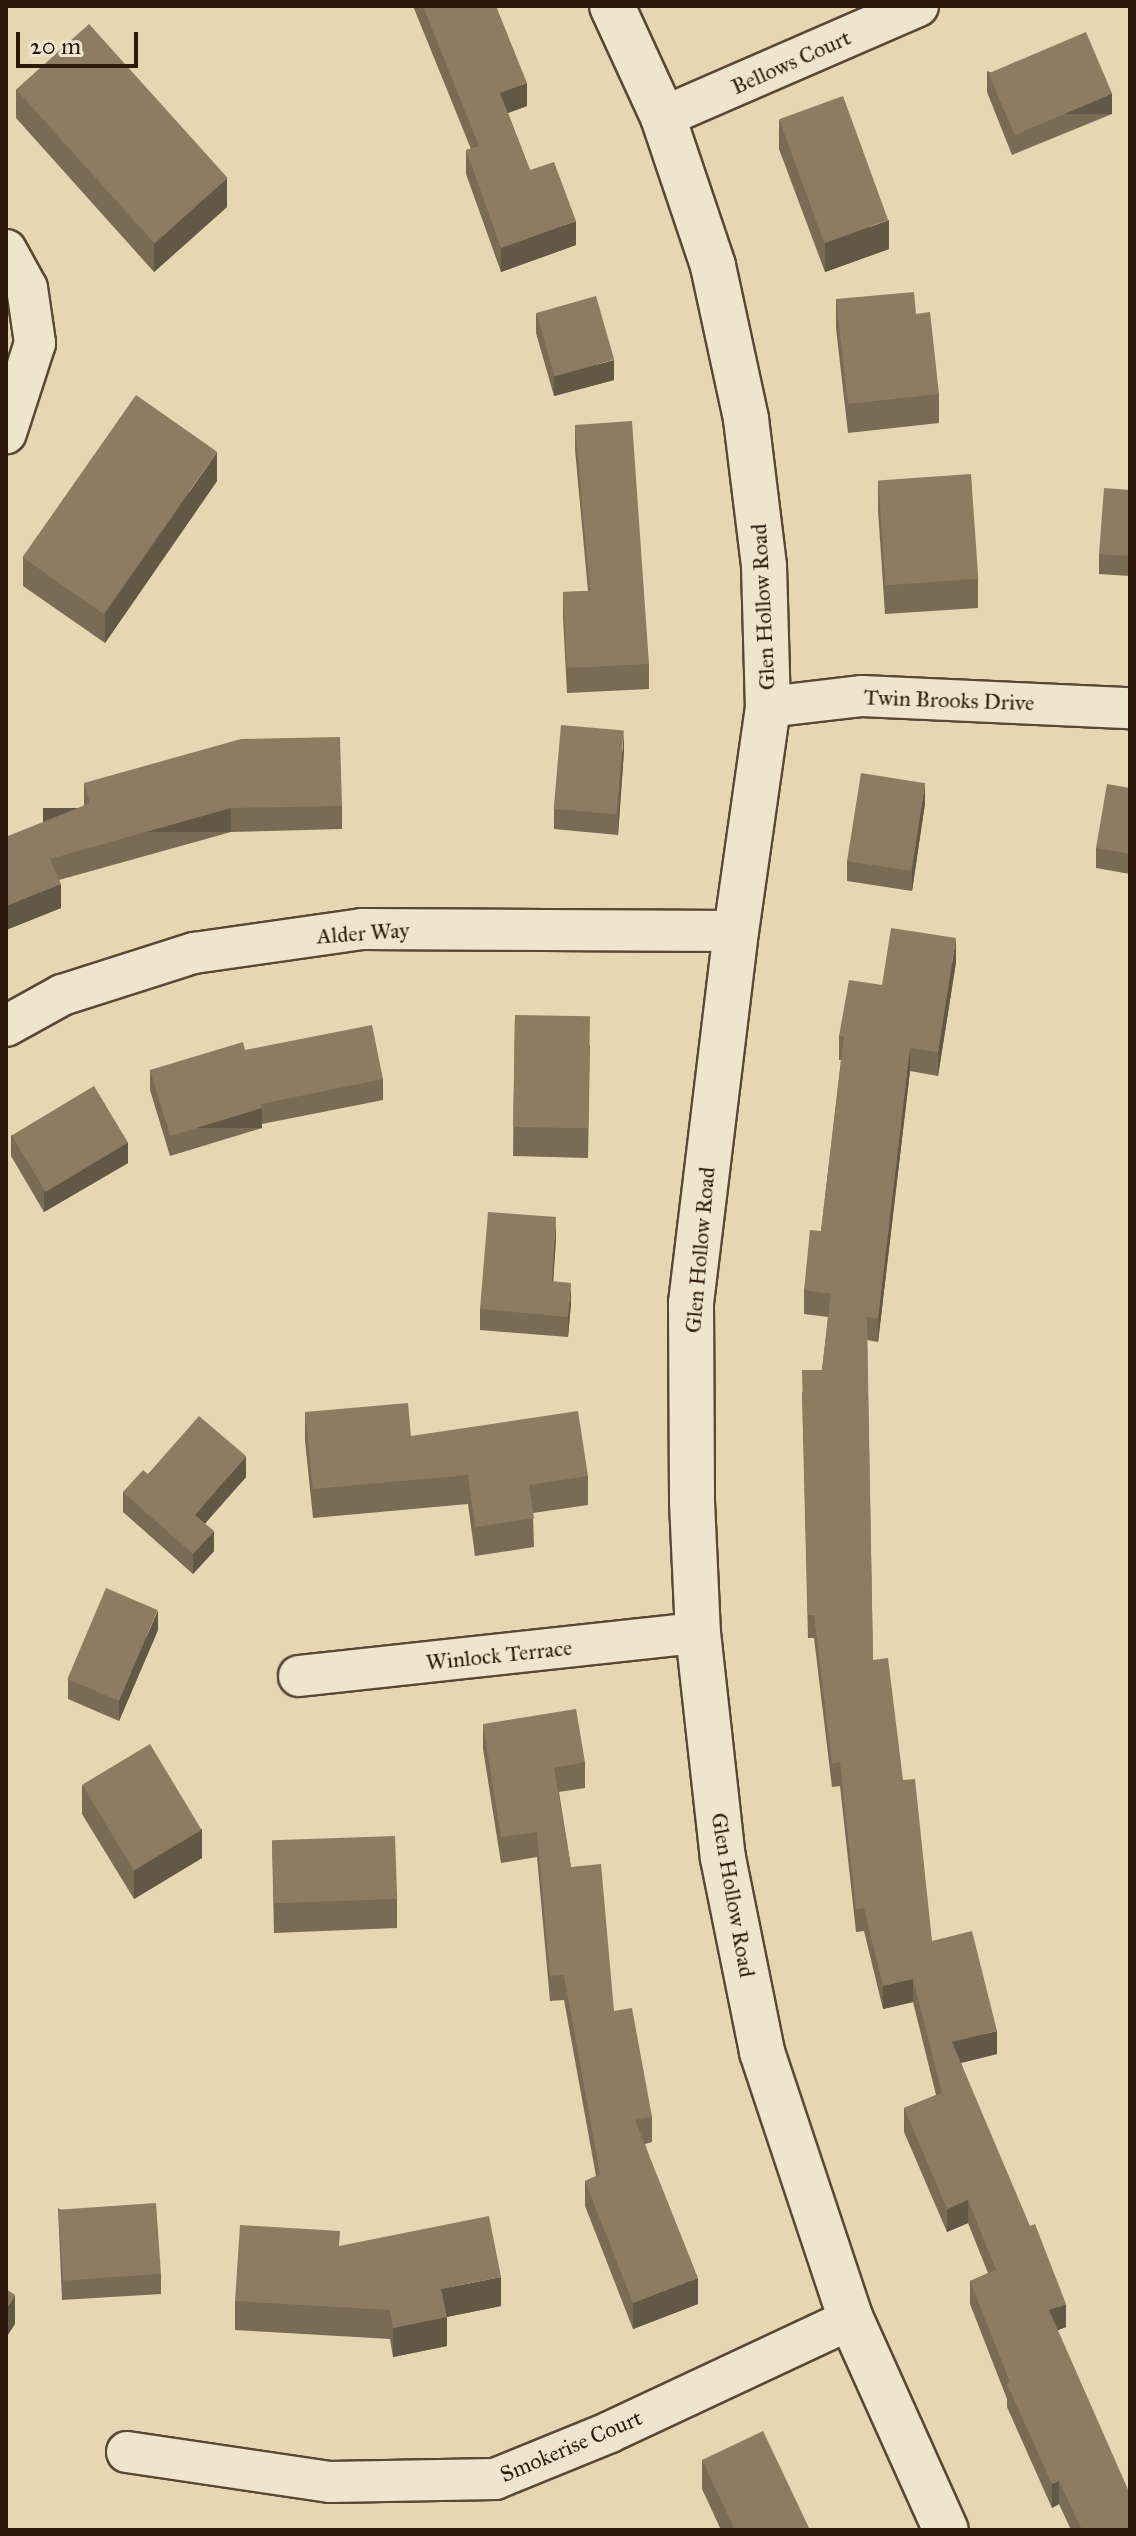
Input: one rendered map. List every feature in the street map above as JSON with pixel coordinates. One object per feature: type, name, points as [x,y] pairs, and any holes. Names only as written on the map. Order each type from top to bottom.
[{"type":"street","name":"Glen Hollow Road","points":[[612,6],[663,117],[713,266],[746,419],[764,566],[768,707],[736,931],[691,1303],[692,1502],[698,1633],[723,1858],[762,2052],[851,2319],[946,2530]]},
{"type":"street","name":"Bellows Court","points":[[663,117],[918,6]]},
{"type":"street","points":[[6,250],[27,288],[35,343],[6,433]]},
{"type":"street","name":"Twin Brooks Drive","points":[[768,707],[862,696],[1130,708]]},
{"type":"street","name":"Alder Way","points":[[6,1026],[62,995],[194,953],[362,929],[736,931]]},
{"type":"street","name":"Winlock Terrace","points":[[299,1676],[698,1633]]},
{"type":"street","name":"Smokerise Court","points":[[127,2452],[330,2482],[495,2479],[610,2432],[851,2319]]},
{"type":"building","points":[[423,6],[496,6],[527,83],[500,93],[530,170],[554,162],[576,221],[501,248],[466,150],[479,146]]},
{"type":"building","points":[[89,24],[228,178],[155,243],[16,90]]},
{"type":"building","points":[[1086,32],[1112,94],[1015,135],[988,73]]},
{"type":"building","points":[[843,96],[888,220],[824,243],[779,119]]},
{"type":"building","points":[[914,292],[916,314],[930,312],[939,394],[848,404],[836,299]]},
{"type":"building","points":[[596,296],[614,359],[555,377],[536,313]]},
{"type":"building","points":[[136,395],[217,452],[104,614],[22,557]]},
{"type":"building","points":[[632,421],[649,664],[567,668],[563,592],[590,591],[575,425]]},
{"type":"building","points":[[971,474],[978,579],[886,585],[878,480]]},
{"type":"building","points":[[1104,488],[1130,490],[1130,556],[1099,554]]},
{"type":"building","points":[[561,725],[624,730],[616,814],[554,809]]},
{"type":"building","points":[[340,737],[342,806],[231,808],[50,859],[61,884],[6,906],[6,837],[90,803],[84,783],[241,739]]},
{"type":"building","points":[[861,773],[925,783],[911,871],[847,861]]},
{"type":"building","points":[[1107,784],[1130,788],[1130,854],[1096,848]]},
{"type":"building","points":[[891,928],[956,938],[938,1052],[910,1048],[878,1318],[867,1317],[873,1660],[888,1658],[903,1780],[915,1779],[932,1941],[972,1931],[997,2031],[952,2042],[1030,2226],[1035,2224],[1066,2304],[1049,2310],[1130,2494],[1130,2530],[1082,2530],[1059,2481],[1052,2484],[1007,2384],[1010,2382],[970,2281],[996,2270],[968,2200],[947,2209],[904,2108],[942,2093],[913,1979],[883,1986],[864,1908],[856,1909],[840,1762],[832,1763],[814,1615],[808,1615],[802,1370],[822,1370],[831,1294],[804,1290],[810,1230],[821,1231],[844,1037],[839,1036],[849,980],[882,985]]},
{"type":"building","points":[[515,1015],[590,1016],[588,1128],[513,1127]]},
{"type":"building","points":[[372,1025],[383,1079],[261,1104],[262,1108],[170,1136],[150,1070],[243,1042],[245,1050]]},
{"type":"building","points":[[94,1086],[128,1143],[46,1192],[12,1135]]},
{"type":"building","points":[[488,1212],[556,1217],[552,1281],[571,1283],[568,1317],[480,1309]]},
{"type":"building","points":[[408,1403],[411,1436],[578,1411],[588,1476],[529,1485],[534,1518],[475,1527],[468,1475],[313,1489],[305,1412]]},
{"type":"building","points":[[199,1416],[246,1456],[195,1515],[214,1531],[193,1554],[123,1492],[143,1470],[148,1474]]},
{"type":"building","points":[[106,1588],[158,1610],[119,1701],[67,1679]]},
{"type":"building","points":[[576,1709],[585,1762],[554,1768],[571,1867],[601,1864],[614,2011],[632,2008],[652,2117],[635,2120],[698,2278],[633,2303],[585,2181],[600,2175],[564,1975],[550,1976],[537,1832],[501,1837],[483,1724]]},
{"type":"building","points":[[150,1744],[202,1830],[134,1870],[82,1785]]},
{"type":"building","points":[[395,1836],[397,1899],[274,1903],[272,1840]]},
{"type":"building","points":[[156,2203],[161,2274],[63,2281],[58,2210]]},
{"type":"building","points":[[489,2216],[501,2277],[441,2289],[447,2317],[393,2328],[390,2310],[235,2301],[240,2225],[340,2231],[339,2246]]},
{"type":"building","points":[[6,2289],[15,2295],[6,2309]]},
{"type":"building","points":[[763,2431],[810,2530],[735,2530],[702,2460]]}]
